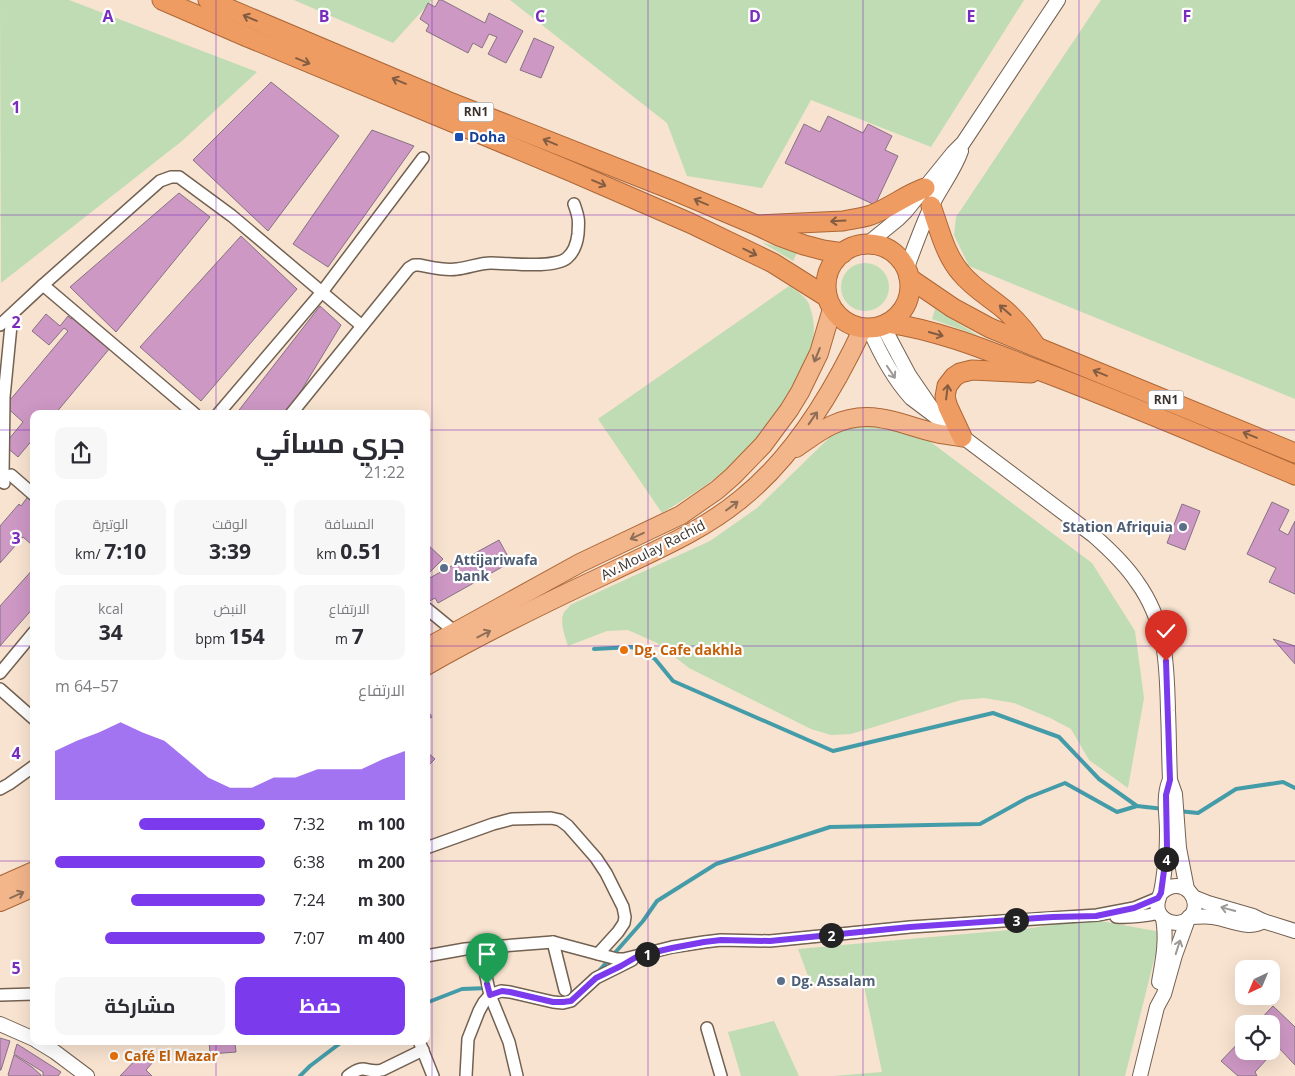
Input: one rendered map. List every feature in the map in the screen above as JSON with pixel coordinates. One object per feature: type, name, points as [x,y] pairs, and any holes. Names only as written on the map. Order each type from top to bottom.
[{"type":"highway","name":"RN1","points":[[162,0],[690,223],[773,263],[830,303],[840,318],[851,325],[914,328],[969,344],[1052,375],[1295,474]]},
{"type":"highway","name":"RN1","points":[[208,0],[447,101],[675,191],[779,236],[804,245],[843,253]]},
{"type":"highway","points":[[756,225],[857,219],[881,211],[908,195],[925,188]]},
{"type":"highway","points":[[931,206],[948,252],[960,273],[1014,318],[1036,347]]},
{"type":"highway","name":"RN1","points":[[866,244],[879,246],[890,251],[900,259],[907,274],[953,308],[990,328],[1295,453]]},
{"type":"highway","points":[[830,303],[826,285],[828,272],[834,262],[843,253],[854,247],[866,244]]},
{"type":"highway","points":[[876,326],[897,317],[904,309],[910,289],[907,274]]},
{"type":"highway","points":[[962,437],[946,402],[947,386],[954,377],[960,373],[972,370],[1052,375]]},
{"type":"main road","name":"Av.Moulay Rachid","points":[[430,663],[459,638],[580,563],[681,515],[705,499],[733,476],[777,428],[800,392],[819,353],[830,303]]},
{"type":"main road","name":"Av.Moulay Rachid","points":[[430,647],[459,638],[558,597],[692,533],[716,518],[762,481],[783,457],[822,404],[845,366],[876,326]]},
{"type":"main road","points":[[783,457],[823,430],[854,418],[877,417],[937,434],[962,437]]},
{"type":"main road","points":[[0,886],[30,873]]},
{"type":"main road","points":[[0,902],[30,889]]},
{"type":"street","points":[[866,244],[898,219],[963,143],[1058,0]]},
{"type":"street","points":[[907,274],[919,234],[931,206],[956,163],[963,143]]},
{"type":"street","points":[[221,410],[322,292],[423,158]]},
{"type":"street","points":[[0,326],[43,285],[160,181],[179,177],[232,216],[362,326]]},
{"type":"street","points":[[294,410],[411,266],[419,265],[451,270],[489,263],[539,264],[560,262],[573,250],[577,241],[578,215],[574,204]]},
{"type":"street","points":[[43,285],[190,410]]},
{"type":"street","points":[[12,315],[4,398],[3,475],[30,493]]},
{"type":"street","points":[[876,326],[878,351],[900,386],[911,398],[1092,535],[1117,558],[1138,584],[1154,613],[1164,645],[1167,678],[1170,780],[1167,787],[1171,802],[1172,830],[1194,908],[1188,918],[1164,994],[1157,1007]]},
{"type":"street","points":[[430,612],[459,638]]},
{"type":"street","points":[[0,673],[30,637]]},
{"type":"street","points":[[0,689],[30,715]]},
{"type":"street","points":[[0,789],[30,769]]},
{"type":"street","points":[[430,847],[512,819],[551,818],[560,820],[568,826],[596,858],[623,907],[624,923],[600,955]]},
{"type":"street","points":[[1140,1076],[1157,1007],[1157,994],[1165,945],[1165,927],[1158,908],[1172,830]]},
{"type":"street","points":[[1096,916],[1134,908],[1160,896],[1170,886],[1182,887],[1216,906],[1253,916],[1295,931]]},
{"type":"street","points":[[430,955],[480,948],[554,942],[600,955],[624,959],[680,946],[721,940],[770,941],[910,927],[1053,917],[1096,916],[1128,918],[1162,916],[1169,922],[1176,923],[1188,918],[1214,918],[1251,926],[1263,921]]},
{"type":"street","points":[[554,942],[565,990]]},
{"type":"street","points":[[480,948],[490,995],[509,1042],[517,1076]]},
{"type":"street","points":[[466,1076],[468,1039],[479,1011],[490,995],[502,991],[553,1002],[571,1001],[596,978],[638,956]]},
{"type":"street","points":[[0,995],[30,994]]},
{"type":"street","points":[[0,1024],[30,1037]]},
{"type":"street","points":[[707,1028],[721,1076]]},
{"type":"street","points":[[44,1045],[87,1076]]},
{"type":"street","points":[[348,1076],[360,1068],[376,1072],[382,1070],[421,1046],[433,1076]]},
{"type":"green space","points":[[0,0],[69,0],[257,72],[182,141],[1,283]]},
{"type":"green space","points":[[294,0],[432,0],[393,43]]},
{"type":"green space","points":[[510,0],[1024,0],[931,147],[811,100],[762,188],[687,176],[667,123]]},
{"type":"green space","points":[[1101,0],[1295,0],[1295,399],[969,266],[954,235],[956,217]]},
{"type":"green space","points":[[761,242],[797,253],[793,261]]},
{"type":"green space","points":[[860,263],[870,263],[879,267],[885,273],[888,278],[888,296],[879,307],[870,311],[860,311],[851,307],[845,301],[841,292],[841,282],[845,273],[851,267]]},
{"type":"green space","points":[[789,286],[803,296],[809,304],[814,323],[811,348],[790,394],[763,433],[737,460],[705,486],[662,513],[598,419]]},
{"type":"green space","points":[[935,309],[979,336],[932,319]]},
{"type":"green space","points":[[863,425],[924,437],[1092,563],[1135,631],[1144,698],[1128,788],[1089,760],[1071,729],[1014,703],[984,698],[961,700],[851,734],[831,735],[811,729],[689,668],[657,643],[628,630],[607,631],[568,646],[562,620],[564,612],[570,605],[710,541],[757,508],[830,437],[837,432]]},
{"type":"green space","points":[[1090,919],[1161,932],[1125,1076],[833,1076],[882,1072],[863,981],[811,984],[798,949],[1032,928]]},
{"type":"green space","points":[[774,1021],[799,1076],[741,1076],[728,1032]]},
{"type":"building","points":[[439,0],[485,23],[489,13],[523,31],[506,63],[488,54],[497,37],[489,34],[482,48],[473,43],[468,53],[426,31],[429,25],[420,19],[428,3],[435,7]]},
{"type":"building","points":[[534,38],[554,47],[541,78],[520,70]]},
{"type":"building","points":[[271,82],[339,136],[268,231],[193,160]]},
{"type":"building","points":[[828,116],[863,133],[868,124],[892,136],[885,150],[898,156],[875,205],[785,163],[804,124],[820,132]]},
{"type":"building","points":[[372,130],[414,146],[328,267],[293,244]]},
{"type":"building","points":[[179,193],[210,217],[116,332],[70,287]]},
{"type":"building","points":[[241,236],[297,289],[201,401],[140,347]]},
{"type":"building","points":[[320,306],[341,325],[289,410],[239,410]]},
{"type":"building","points":[[46,314],[60,326],[68,316],[71,319],[73,317],[110,348],[58,410],[30,410],[30,443],[18,457],[4,445],[23,422],[5,406],[68,331],[64,328],[49,345],[32,331]]},
{"type":"building","points":[[29,495],[30,543],[23,537],[0,563],[0,526],[19,504],[21,506]]},
{"type":"building","points":[[1272,502],[1289,510],[1279,530],[1288,535],[1295,521],[1295,594],[1269,582],[1276,568],[1247,554]]},
{"type":"building","name":"Station Afriquia","points":[[1182,504],[1200,511],[1185,550],[1167,543]]},
{"type":"building","points":[[499,540],[511,562],[438,603],[435,598],[430,601],[430,578]]},
{"type":"building","points":[[430,547],[443,559],[430,572]]},
{"type":"building","points":[[30,572],[30,612],[0,646],[0,606]]},
{"type":"building","points":[[1273,639],[1295,646],[1295,664]]},
{"type":"building","points":[[430,755],[435,759],[430,764]]},
{"type":"building","points":[[1273,1006],[1295,1027],[1295,1065],[1280,1049],[1280,1015],[1264,1015]]},
{"type":"building","points":[[0,1038],[10,1041],[1,1070],[0,1070]]},
{"type":"building","points":[[17,1044],[61,1072],[58,1076],[43,1076],[43,1072],[14,1054]]},
{"type":"building","points":[[209,1045],[235,1045],[236,1052],[210,1054]]},
{"type":"building","points":[[1235,1046],[1235,1060],[1266,1060],[1255,1072],[1257,1076],[1238,1076],[1221,1061]]},
{"type":"building","points":[[143,1052],[153,1062],[146,1070],[152,1076],[120,1076]]},
{"type":"building","points":[[14,1055],[32,1067],[41,1076],[8,1075]]},
{"type":"waterway","points":[[594,649],[632,647],[655,659],[673,681],[833,751],[993,713],[1059,737],[1099,779],[1137,806],[1164,809]]},
{"type":"waterway","points":[[1178,811],[1198,813],[1236,789],[1283,782],[1295,788]]},
{"type":"waterway","points":[[598,972],[643,921],[657,901],[716,864],[830,827],[980,824],[1027,798],[1065,783],[1117,812],[1137,806]]},
{"type":"waterway","points":[[430,1001],[462,989],[488,988]]},
{"type":"waterway","points":[[300,1076],[338,1045]]},
{"type":"place","name":"Doha","points":[[459,137]]},
{"type":"place","name":"Station Afriquia","points":[[1183,527]]},
{"type":"place","name":"Attijariwafa bank","points":[[444,568]]},
{"type":"place","name":"Dg. Cafe dakhla","points":[[624,650]]},
{"type":"place","name":"Dg. Assalam","points":[[781,981]]},
{"type":"place","name":"Café El Mazar","points":[[114,1056]]},
{"type":"route","points":[[487,984],[490,995],[502,991],[553,1002],[563,1002],[571,1001],[596,978],[638,956],[689,944],[721,940],[770,941],[910,927],[1053,917],[1096,916],[1122,912],[1147,904],[1158,898],[1161,893],[1167,848],[1166,795],[1170,780],[1166,661]]}]
